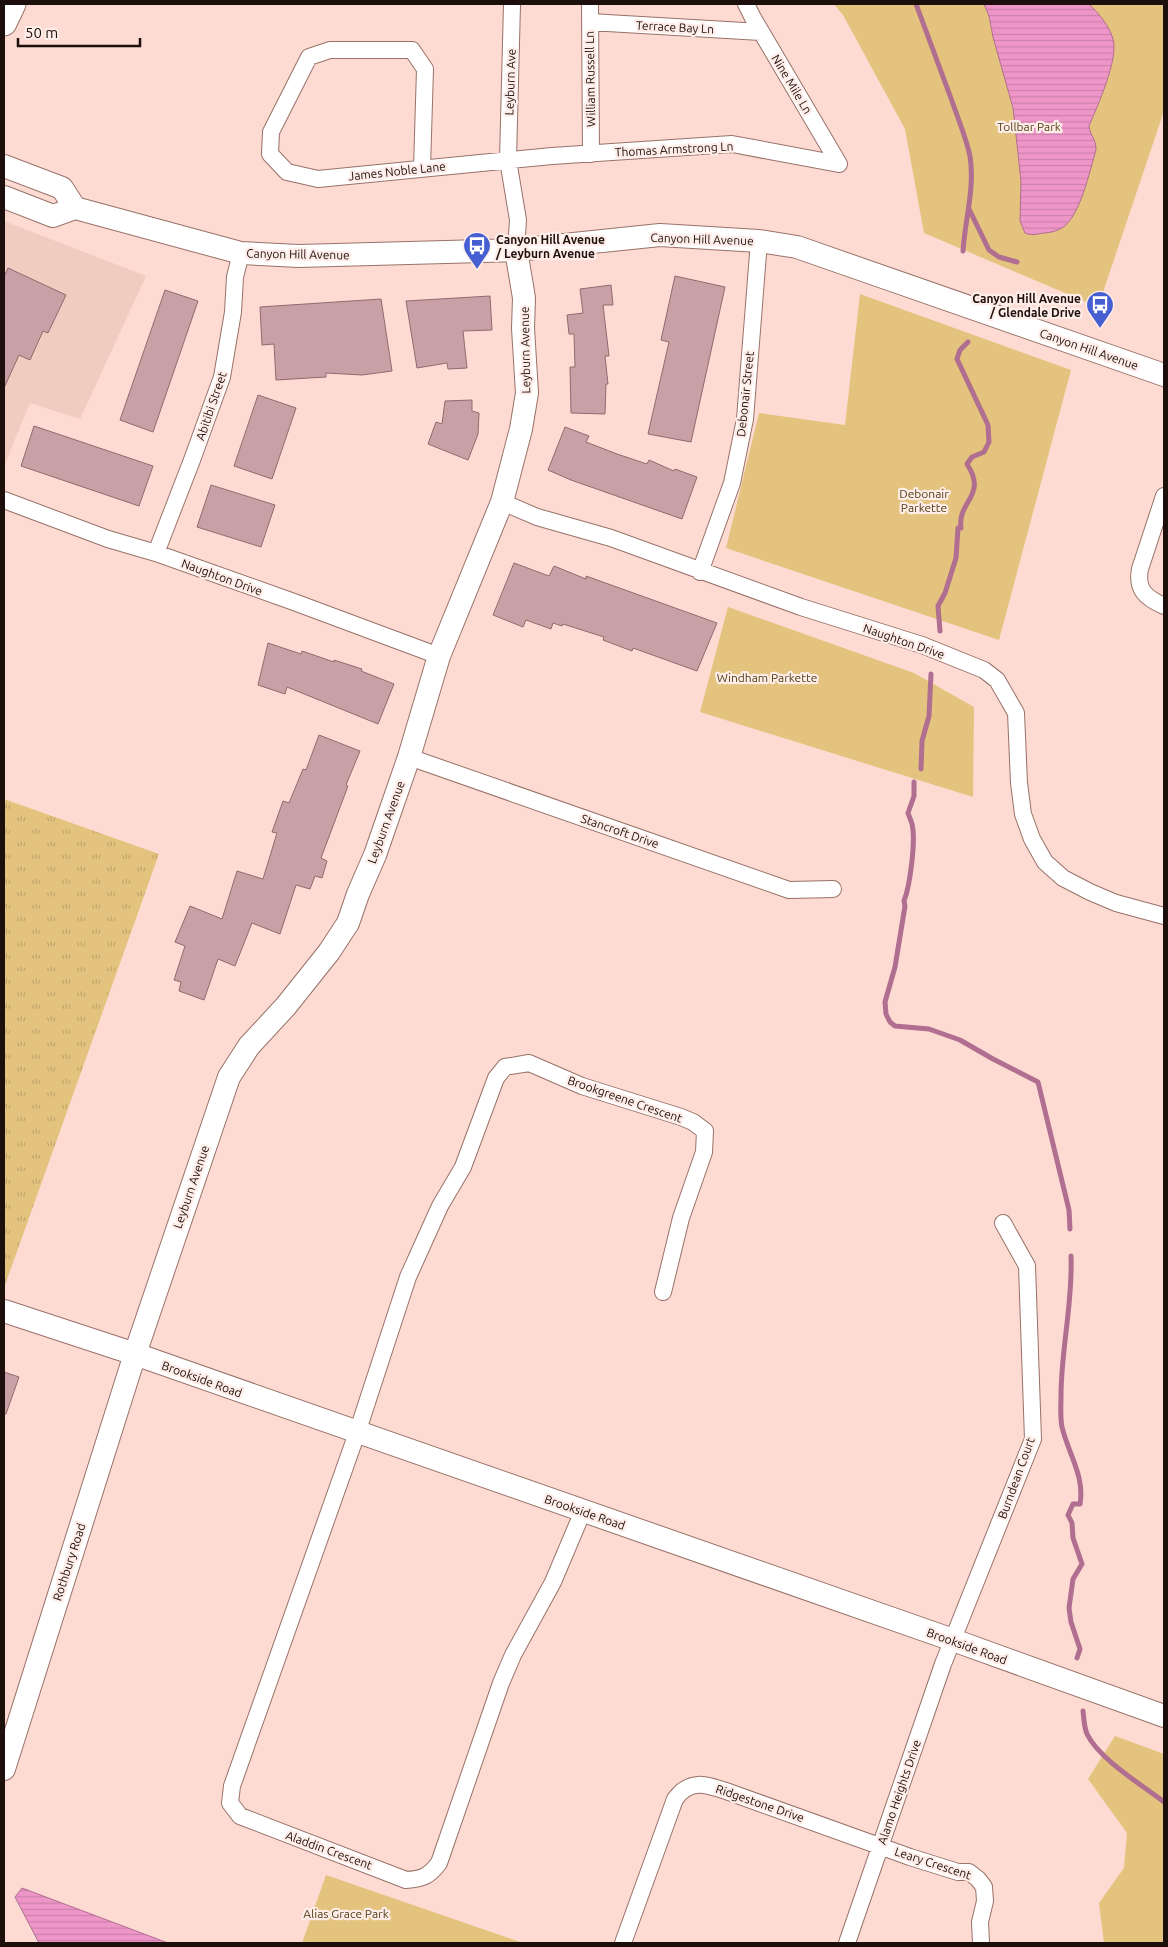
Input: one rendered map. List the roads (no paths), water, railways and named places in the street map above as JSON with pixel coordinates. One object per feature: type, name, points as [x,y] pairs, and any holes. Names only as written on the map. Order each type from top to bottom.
[{"type":"main road","points":[[4,23],[13,4]]},
{"type":"street","name":"Leyburn Ave","points":[[512,4],[508,160],[518,220],[516,250]]},
{"type":"street","name":"William Russell Ln","points":[[590,4],[591,154]]},
{"type":"street","name":"Nine Mile Ln","points":[[746,4],[839,164]]},
{"type":"street","name":"Terrace Bay Ln","points":[[590,22],[761,32]]},
{"type":"street","name":"James Noble Lane","points":[[422,168],[425,69],[412,50],[330,50],[309,57],[271,132],[270,154],[287,172],[318,179],[508,160]]},
{"type":"street","name":"Thomas Armstrong Ln","points":[[508,160],[732,144],[839,164]]},
{"type":"street","points":[[4,166],[62,188],[75,208],[53,216],[4,197]]},
{"type":"street","name":"Canyon Hill Avenue","points":[[75,208],[241,253],[299,256],[516,250],[660,235],[759,241],[797,247],[1164,375]]},
{"type":"street","name":"Debonair Street","points":[[700,572],[732,483],[745,419],[759,241]]},
{"type":"street","name":"Leyburn Avenue","points":[[135,1354],[229,1077],[249,1046],[286,1006],[329,952],[348,923],[375,855],[409,757],[439,656],[502,502],[521,428],[527,393],[523,328],[524,298],[516,250]]},
{"type":"street","name":"Abitibi Street","points":[[156,553],[222,377],[233,312],[235,277],[241,253]]},
{"type":"street","points":[[1164,496],[1138,580],[1143,593],[1164,606]]},
{"type":"street","name":"Naughton Drive","points":[[4,500],[108,539],[156,553],[439,656]]},
{"type":"street","name":"Naughton Drive","points":[[502,502],[537,517],[611,538],[700,572],[801,607],[922,645],[984,670],[997,680],[1016,713],[1018,783],[1023,814],[1032,839],[1045,862],[1064,878],[1090,892],[1164,916]]},
{"type":"street","name":"Stancroft Drive","points":[[409,757],[789,890],[833,889]]},
{"type":"street","name":"Brookgreene Crescent","points":[[357,1433],[408,1277],[440,1206],[463,1167],[496,1078],[505,1066],[529,1063],[582,1086],[681,1117],[693,1122],[704,1132],[704,1152],[682,1218],[663,1292]]},
{"type":"street","name":"Burndean Court","points":[[953,1640],[1033,1439],[1027,1266],[1003,1223]]},
{"type":"street","name":"Brookside Road","points":[[4,1311],[135,1354],[953,1640],[1164,1716]]},
{"type":"street","name":"Rothbury Road","points":[[4,1769],[135,1354]]},
{"type":"street","name":"Aladdin Crescent","points":[[357,1433],[232,1786],[230,1803],[240,1816],[406,1880],[420,1879],[432,1872],[440,1863],[501,1683],[513,1655],[553,1582],[583,1511]]},
{"type":"street","name":"Alamo Heights Drive","points":[[847,1943],[953,1640]]},
{"type":"street","name":"Ridgestone Drive","points":[[623,1943],[675,1800],[681,1791],[690,1786],[698,1784],[709,1785],[880,1846]]},
{"type":"street","name":"Leary Crescent","points":[[880,1846],[958,1872],[969,1872],[978,1879],[984,1888],[985,1901],[980,1922],[981,1943]]},
{"type":"waterway","points":[[916,4],[962,128],[970,156],[971,192],[963,251]]},
{"type":"waterway","points":[[969,209],[989,250],[999,257],[1017,262]]},
{"type":"waterway","points":[[940,631],[938,606],[945,593],[956,558],[958,528],[961,528],[963,511],[973,491],[973,475],[967,464],[972,457],[984,452],[989,442],[988,425],[957,359],[960,350],[968,342]]},
{"type":"waterway","points":[[921,769],[922,741],[929,716],[931,674]]},
{"type":"waterway","points":[[914,782],[914,796],[908,813],[913,831],[912,863],[904,901],[905,906],[895,967],[885,1002],[886,1014],[890,1022],[895,1026],[929,1029],[960,1040],[1038,1082],[1069,1210],[1070,1229]]},
{"type":"waterway","points":[[1071,1256],[1061,1415],[1062,1427],[1078,1474],[1081,1494],[1080,1504],[1073,1504],[1068,1515],[1072,1523],[1073,1538],[1082,1564],[1073,1579],[1069,1608],[1071,1622],[1080,1649],[1077,1658]]},
{"type":"waterway","points":[[1083,1711],[1087,1734],[1101,1753],[1164,1802]]},
{"type":"place","name":"Canyon Hill Avenue / Leyburn Avenue","points":[[477,270]]},
{"type":"place","name":"Canyon Hill Avenue / Glendale Drive","points":[[1100,329]]},
{"type":"park label","name":"Tollbar Park","points":[[1029,126]]},
{"type":"park label","name":"Debonair Parkette","points":[[924,500]]},
{"type":"park label","name":"Windham Parkette","points":[[767,677]]},
{"type":"park label","name":"Alias Grace Park","points":[[346,1913]]}]
